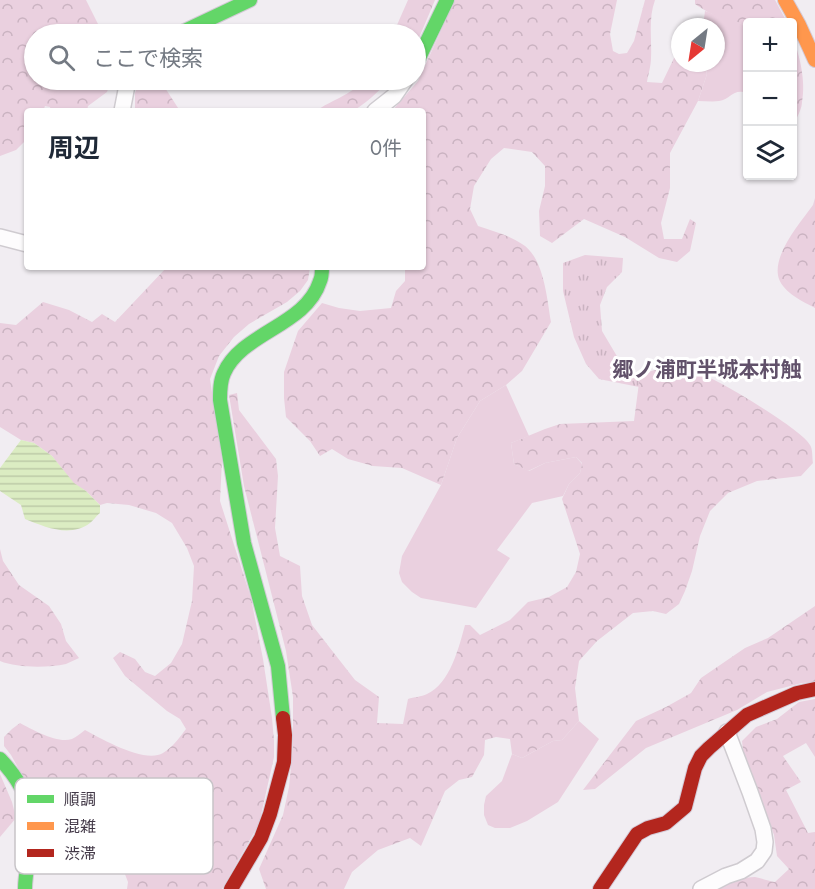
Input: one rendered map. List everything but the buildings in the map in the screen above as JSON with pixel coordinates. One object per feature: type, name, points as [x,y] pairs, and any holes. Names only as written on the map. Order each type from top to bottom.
[{"type":"street","points":[[199,24],[250,0]]},
{"type":"street","points":[[426,44],[447,0]]},
{"type":"street","points":[[785,0],[815,60]]},
{"type":"street","points":[[123,108],[126,90]]},
{"type":"street","points":[[379,108],[398,90]]},
{"type":"street","points":[[0,237],[24,243]]},
{"type":"street","points":[[231,889],[261,838],[270,814],[284,762],[285,735],[278,666],[244,543],[220,400],[222,375],[229,362],[243,348],[301,309],[320,284],[322,270]]},
{"type":"street","points":[[600,889],[637,834],[666,823],[685,807],[695,768],[701,756],[747,715],[797,693],[815,689]]},
{"type":"street","points":[[701,889],[741,871],[757,861],[764,851],[765,842],[750,792],[727,732]]},
{"type":"street","points":[[0,759],[15,778]]},
{"type":"green space","points":[[0,0],[86,0],[98,24],[24,24],[24,90],[108,90],[107,92],[88,108],[45,106],[44,108],[24,108],[24,142],[16,150],[0,156]]},
{"type":"green space","points":[[408,0],[435,0],[425,24],[397,24]]},
{"type":"green space","points":[[455,0],[617,0],[610,34],[613,51],[619,54],[627,53],[634,41],[645,0],[655,0],[651,29],[651,61],[647,82],[662,83],[671,64],[671,72],[706,72],[707,74],[698,101],[670,153],[670,188],[661,223],[664,239],[682,239],[690,219],[696,223],[690,251],[677,262],[659,258],[625,237],[584,219],[552,243],[540,236],[539,211],[545,186],[545,166],[532,152],[504,148],[491,159],[474,186],[470,209],[478,226],[512,238],[529,250],[535,258],[546,291],[551,322],[522,371],[506,385],[480,401],[457,438],[441,485],[402,468],[373,466],[348,459],[332,449],[320,456],[310,441],[286,417],[284,398],[284,372],[298,331],[322,303],[360,311],[391,308],[396,291],[405,281],[405,270],[426,270],[426,108],[395,108],[410,90],[426,90],[426,63]]},
{"type":"green space","points":[[695,0],[775,0],[785,18],[743,18],[743,25],[719,17],[695,4]]},
{"type":"green space","points":[[705,11],[733,20],[743,25],[743,92],[735,93],[719,101],[698,101],[706,72],[725,72],[725,18],[704,18]]},
{"type":"green space","points":[[797,49],[803,77],[801,107],[797,117]]},
{"type":"green space","points":[[136,90],[166,90],[178,108],[135,108]]},
{"type":"green space","points":[[352,90],[379,90],[358,108],[321,108]]},
{"type":"green space","points":[[815,198],[815,308],[785,289],[779,279],[778,270],[779,260],[788,240],[813,205]]},
{"type":"green space","points":[[585,255],[623,258],[622,272],[607,287],[600,305],[602,331],[618,358],[640,379],[639,387],[599,379],[586,364],[574,337],[563,291],[563,263]]},
{"type":"green space","points":[[164,270],[310,270],[308,280],[300,291],[287,302],[249,324],[234,337],[219,356],[210,379],[222,460],[220,501],[251,598],[263,659],[274,741],[274,757],[259,824],[222,889],[127,889],[128,882],[125,874],[213,874],[213,778],[24,778],[4,746],[4,737],[20,723],[60,740],[72,739],[85,730],[124,749],[155,756],[170,748],[186,729],[180,719],[125,676],[113,658],[120,652],[135,659],[145,672],[155,676],[171,663],[182,644],[192,601],[194,566],[187,548],[172,523],[156,513],[129,505],[107,503],[100,505],[86,491],[74,484],[52,456],[34,443],[21,440],[0,427],[0,323],[16,325],[43,302],[69,310],[92,322],[102,314],[115,322]]},
{"type":"green space","points":[[663,367],[708,377],[763,408],[805,438],[811,447],[813,463],[801,476],[757,481],[728,493],[710,511],[700,536],[692,571],[679,604],[666,614],[653,611],[633,613],[597,641],[579,661],[575,688],[579,721],[562,740],[553,741],[522,758],[512,754],[510,739],[496,737],[485,740],[484,755],[472,777],[459,780],[445,791],[421,846],[410,838],[378,850],[352,872],[344,889],[266,889],[259,869],[283,815],[289,787],[293,747],[293,697],[286,651],[244,486],[229,395],[237,393],[239,410],[276,459],[278,476],[275,528],[280,556],[300,566],[302,596],[312,625],[355,680],[379,697],[377,723],[403,724],[408,699],[425,695],[435,689],[448,674],[465,625],[470,625],[480,635],[510,620],[528,602],[549,597],[567,587],[576,572],[580,554],[562,499],[569,484],[580,473],[582,463],[576,457],[545,463],[528,471],[514,464],[511,443],[560,424],[634,421],[640,375]]},
{"type":"green space","points":[[506,385],[529,436],[511,443],[514,464],[529,471],[545,463],[576,457],[582,464],[580,473],[569,484],[563,496],[532,503],[497,550],[510,558],[476,608],[421,598],[402,582],[399,573],[402,556],[441,485],[457,438],[480,401]]},
{"type":"green space","points":[[0,549],[3,561],[19,585],[49,606],[61,624],[66,641],[79,658],[66,664],[41,667],[0,661]]},
{"type":"green space","points":[[815,606],[815,682],[767,692],[737,710],[646,748],[595,789],[583,790],[636,721],[691,693],[701,678],[745,648],[768,638]]},
{"type":"green space","points":[[815,699],[815,757],[806,743],[783,756],[801,782],[786,790],[808,833],[815,832],[815,889],[717,889],[751,877],[775,882],[789,869],[777,856],[774,835],[743,750],[742,741],[756,727],[777,719],[799,702]]},
{"type":"green space","points":[[579,721],[599,739],[558,802],[527,821],[510,828],[495,828],[488,825],[484,815],[486,796],[502,781],[512,754],[522,758],[553,741],[562,740]]},
{"type":"green space","points":[[0,774],[12,802],[15,819],[0,837]]},
{"type":"shaded area","points":[[21,440],[34,443],[52,456],[74,483],[100,505],[100,513],[91,522],[74,530],[58,530],[41,525],[25,519],[21,505],[0,491],[0,468]]},
{"type":"traffic: fast","points":[[199,24],[250,0]]},
{"type":"traffic: fast","points":[[426,43],[447,0]]},
{"type":"traffic: fast","points":[[283,718],[278,666],[244,543],[220,400],[220,386],[224,373],[233,359],[245,348],[302,309],[313,296],[321,279],[322,270]]},
{"type":"traffic: fast","points":[[0,759],[15,778]]},
{"type":"traffic: fast","points":[[25,889],[26,874]]},
{"type":"traffic: slow","points":[[785,0],[815,60]]},
{"type":"traffic: jam","points":[[600,889],[637,834],[666,823],[685,807],[695,768],[701,756],[709,748],[747,715],[797,693],[815,689]]},
{"type":"traffic: jam","points":[[231,889],[261,838],[270,814],[284,762],[283,718]]},
{"type":"district","name":"郷ノ浦町半城本村触","points":[[707,370]]}]
